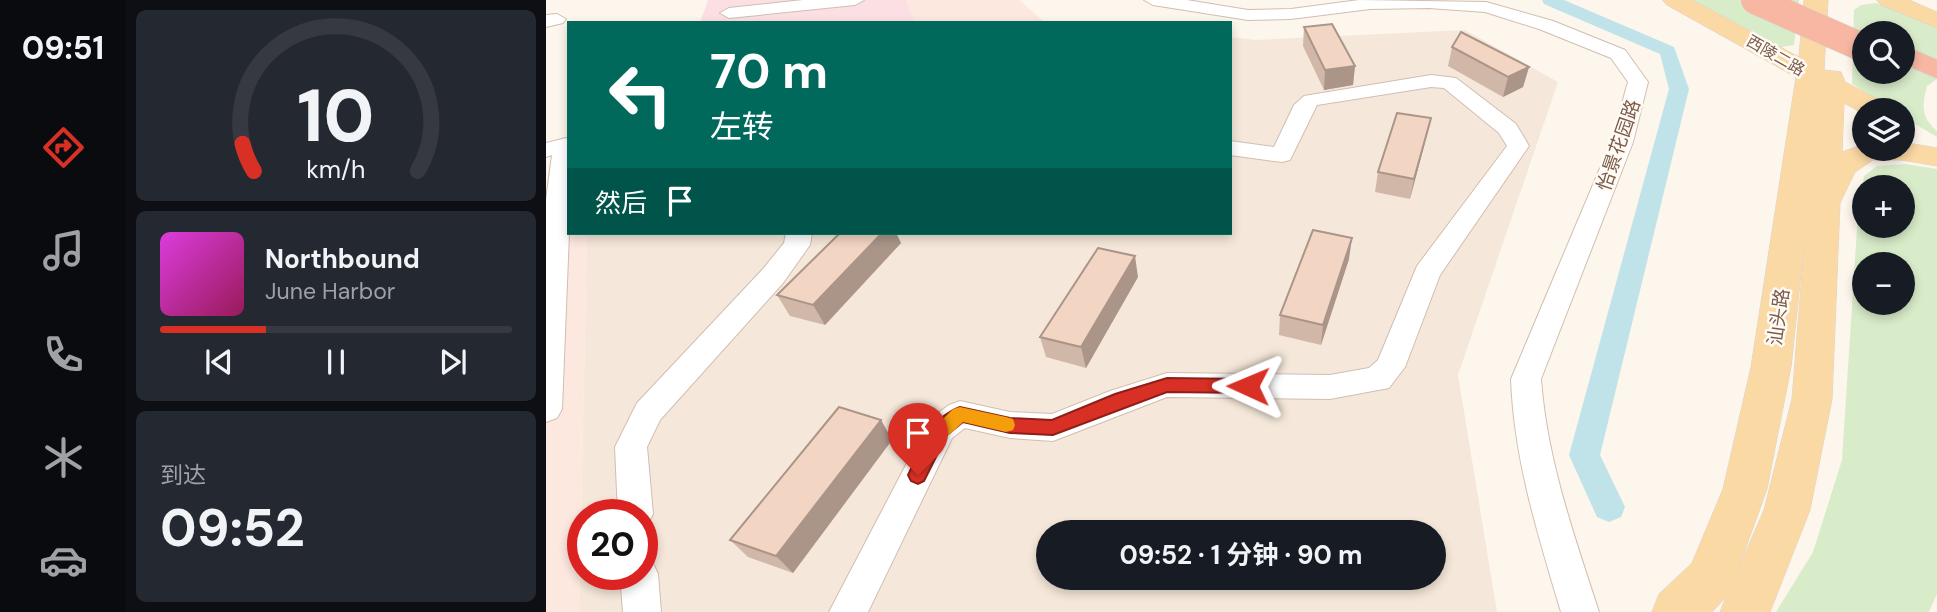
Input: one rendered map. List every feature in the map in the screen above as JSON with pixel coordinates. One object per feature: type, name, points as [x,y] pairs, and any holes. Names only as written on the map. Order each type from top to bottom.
[{"type":"highway","points":[[1755,0],[1852,43]]},
{"type":"highway","points":[[1794,0],[1852,28]]},
{"type":"highway","points":[[1915,59],[1937,70]]},
{"type":"highway","points":[[1915,72],[1937,83]]},
{"type":"main road","name":"西陵二路","points":[[1675,0],[1854,98]]},
{"type":"main road","name":"汕头路","points":[[1745,612],[1787,510],[1812,399],[1825,203],[1816,0]]},
{"type":"main road","name":"汕头路","points":[[1677,612],[1710,579],[1745,489],[1771,367],[1820,80],[1839,0]]},
{"type":"main road","points":[[1889,0],[1937,21]]},
{"type":"main road","points":[[1915,131],[1937,143]]},
{"type":"main road","points":[[1825,203],[1844,165],[1864,154],[1887,150],[1937,157]]},
{"type":"street","points":[[730,12],[855,0]]},
{"type":"street","name":"怡景花园路","points":[[1153,0],[1248,15],[1292,14],[1370,4],[1429,3],[1486,7],[1546,25],[1618,54],[1638,82],[1622,142],[1526,379],[1527,416],[1538,473],[1580,612]]},
{"type":"street","points":[[848,612],[941,429],[960,414],[1010,425],[1053,428],[1121,400],[1167,385],[1330,387],[1378,379],[1390,367],[1427,273],[1518,146],[1508,129],[1449,82],[1431,81],[1311,100],[1305,105],[1282,155],[1232,148]]},
{"type":"street","points":[[546,409],[559,158]]},
{"type":"street","points":[[634,499],[631,447],[648,412],[773,276],[802,235]]},
{"type":"street","points":[[640,590],[642,612]]},
{"type":"shaded area","points":[[708,0],[906,0],[914,21],[701,21]]},
{"type":"shaded area","points":[[906,0],[1019,0],[1044,21],[914,21]]},
{"type":"shaded area","points":[[1465,30],[1558,82],[1458,375],[1497,612],[579,612],[579,590],[658,590],[658,499],[581,499],[587,235],[1232,235],[1232,37],[1255,40]]},
{"type":"shaded area","points":[[567,186],[567,235],[587,235],[581,499],[567,499],[567,590],[579,590],[579,612],[546,612],[546,191]]},
{"type":"green space","points":[[1686,0],[1799,0],[1794,45],[1777,48]]},
{"type":"green space","points":[[1876,3],[1937,26],[1937,79],[1927,86],[1924,105],[1925,116],[1937,131],[1937,137],[1915,124],[1915,98],[1874,98],[1852,84],[1915,84],[1915,21],[1854,21],[1854,10],[1861,5]]},
{"type":"green space","points":[[1905,164],[1937,169],[1937,594],[1929,612],[1776,612],[1813,552],[1842,460],[1852,306],[1852,315],[1915,315],[1915,252],[1855,252],[1856,238],[1915,238],[1915,175],[1865,175],[1877,166]]},
{"type":"building","points":[[1332,24],[1355,66],[1325,70],[1304,27]]},
{"type":"building","points":[[1461,32],[1529,67],[1508,77],[1452,47]]},
{"type":"building","points":[[1397,113],[1431,118],[1414,179],[1378,172]]},
{"type":"building","points":[[1313,230],[1352,238],[1323,325],[1280,315]]},
{"type":"building","points":[[838,235],[880,235],[813,305],[777,295]]},
{"type":"building","points":[[1098,248],[1135,256],[1081,347],[1040,337]]},
{"type":"building","points":[[839,407],[881,420],[776,556],[730,540]]},
{"type":"waterway","points":[[1550,0],[1668,51],[1679,89],[1584,455],[1609,507]]},
{"type":"slow traffic","points":[[940,432],[960,414],[1006,425]]},
{"type":"route","points":[[918,475],[941,429],[960,414],[1010,425],[1053,428],[1121,400],[1167,385],[1248,386]]}]
